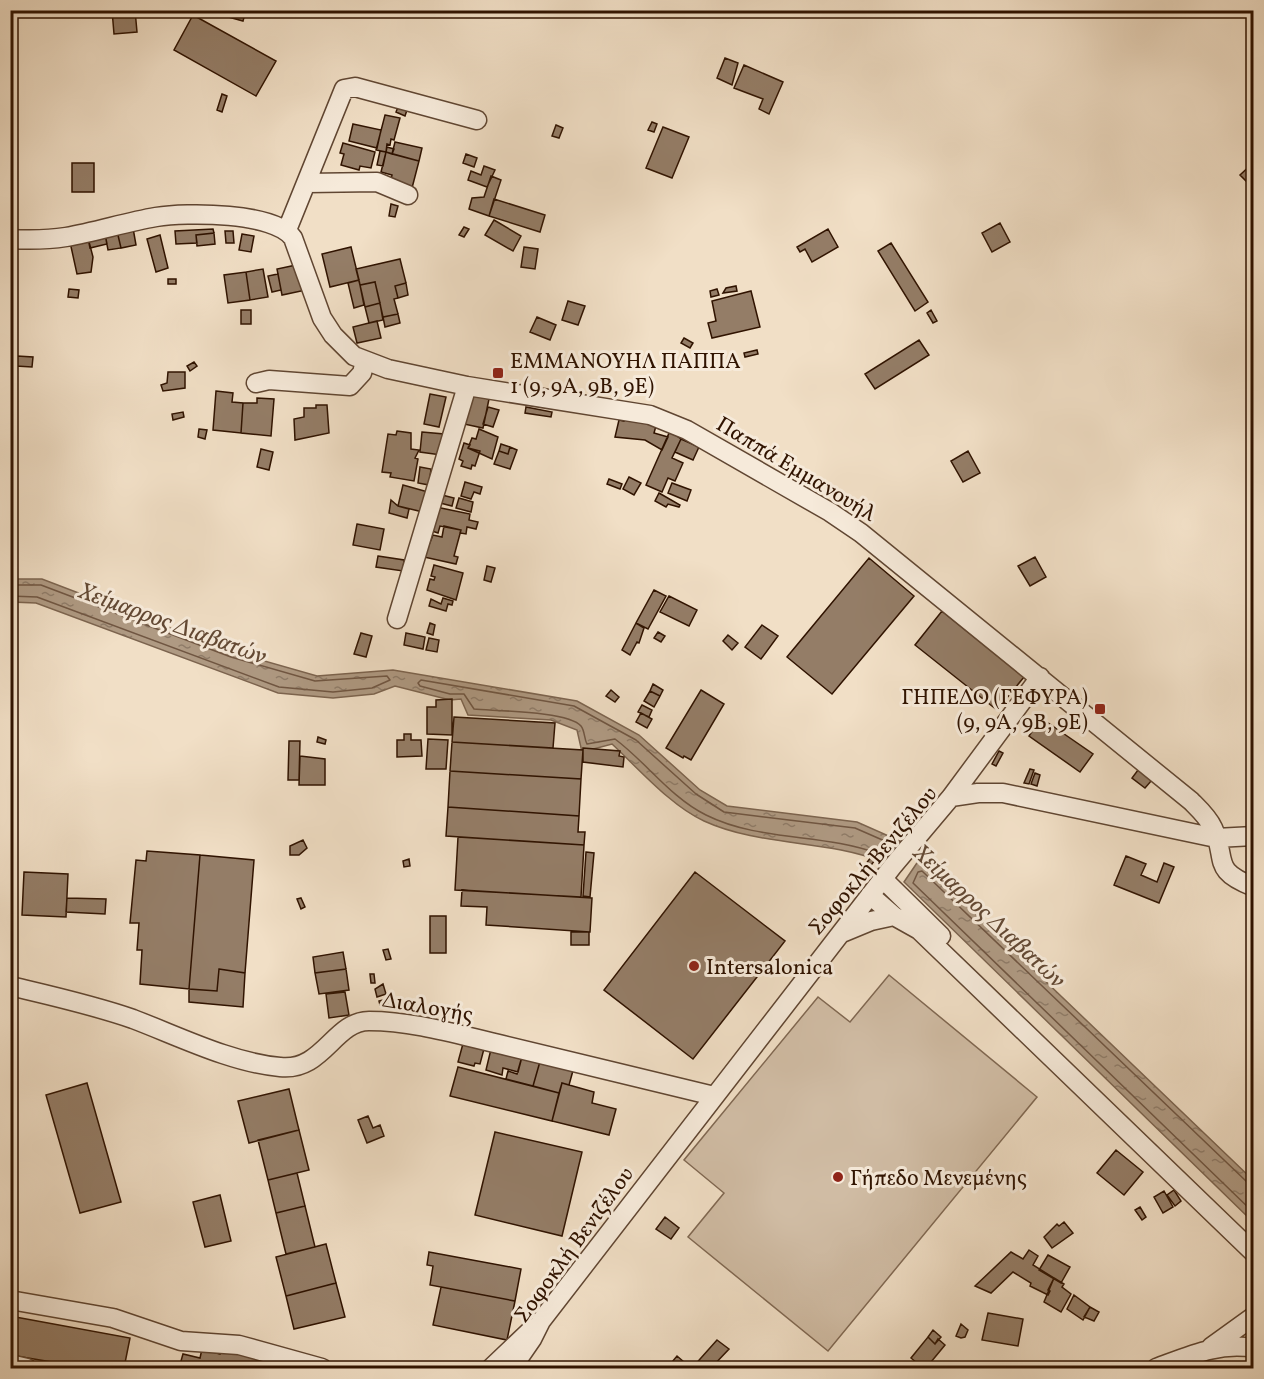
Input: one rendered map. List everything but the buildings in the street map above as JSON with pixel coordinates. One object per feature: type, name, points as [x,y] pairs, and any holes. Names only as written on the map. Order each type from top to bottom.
[{"type":"street","points":[[10,239],[66,237],[157,217],[181,215],[252,219],[275,224],[287,230],[342,92],[348,87],[477,120]]},
{"type":"street","points":[[307,183],[377,182],[408,195]]},
{"type":"street","name":"Παππά Εμμανουήλ","points":[[287,230],[293,238],[322,318],[344,348],[366,361],[388,369],[467,386],[579,406],[650,415],[680,426],[846,522],[1191,801],[1207,819],[1216,838],[1221,863],[1226,871],[1254,887]]},
{"type":"street","points":[[256,383],[269,380],[350,386],[362,373],[366,361]]},
{"type":"street","points":[[397,619],[467,386]]},
{"type":"street","points":[[951,797],[1040,677]]},
{"type":"street","name":"Σοφοκλή Βενιζέλου","points":[[512,1368],[541,1321],[887,873],[951,797],[988,792],[1024,797],[1216,838],[1254,836]]},
{"type":"street","points":[[887,873],[1254,1237]]},
{"type":"street","points":[[870,895],[894,916],[919,930],[1254,1253]]},
{"type":"street","points":[[840,934],[871,921],[894,916]]},
{"type":"street","name":"Διαλογής","points":[[10,986],[79,1002],[238,1057],[275,1067],[294,1067],[308,1063],[352,1025],[363,1021],[376,1021],[441,1030],[714,1096]]},
{"type":"street","points":[[10,1300],[113,1318],[181,1341],[239,1345],[322,1368]]},
{"type":"street","points":[[1209,1348],[1254,1316]]},
{"type":"street","points":[[491,1368],[541,1321]]},
{"type":"street","points":[[1156,1368],[1209,1348],[1234,1345],[1254,1348]]},
{"type":"street","points":[[10,1364],[27,1368]]},
{"type":"shaded area","name":"Γήπεδο Μενεμένης","points":[[889,975],[1037,1097],[828,1351],[688,1237],[724,1193],[684,1160],[818,997],[850,1022]]},
{"type":"water","points":[[11,579],[42,579],[233,652],[317,676],[393,670],[577,701],[639,735],[700,790],[727,806],[857,822],[900,841],[883,862],[839,850],[748,835],[726,829],[704,821],[680,806],[612,744],[582,752],[577,730],[551,720],[468,715],[461,699],[450,700],[395,686],[374,694],[333,698],[278,693],[36,603],[11,602]]},
{"type":"water","points":[[919,860],[1253,1180],[1253,1222],[904,882]]},
{"type":"place","name":"ΕΜΜΑΝΟΥΗΛ ΠΑΠΠΑ 1 (9, 9Α, 9Β, 9Ε)","points":[[498,373]]},
{"type":"place","name":"ΓΗΠΕΔΟ (ΓΕΦΥΡΑ) (9, 9Α, 9Β, 9Ε)","points":[[1100,709]]},
{"type":"place","name":"Intersalonica","points":[[694,966]]},
{"type":"place","name":"Γήπεδο Μενεμένης","points":[[838,1177]]},
{"type":"water label","name":"Χείμαρρος Διαβατών","points":[[173,623]]},
{"type":"water label","name":"Χείμαρρος Διαβατών","points":[[990,916]]}]
